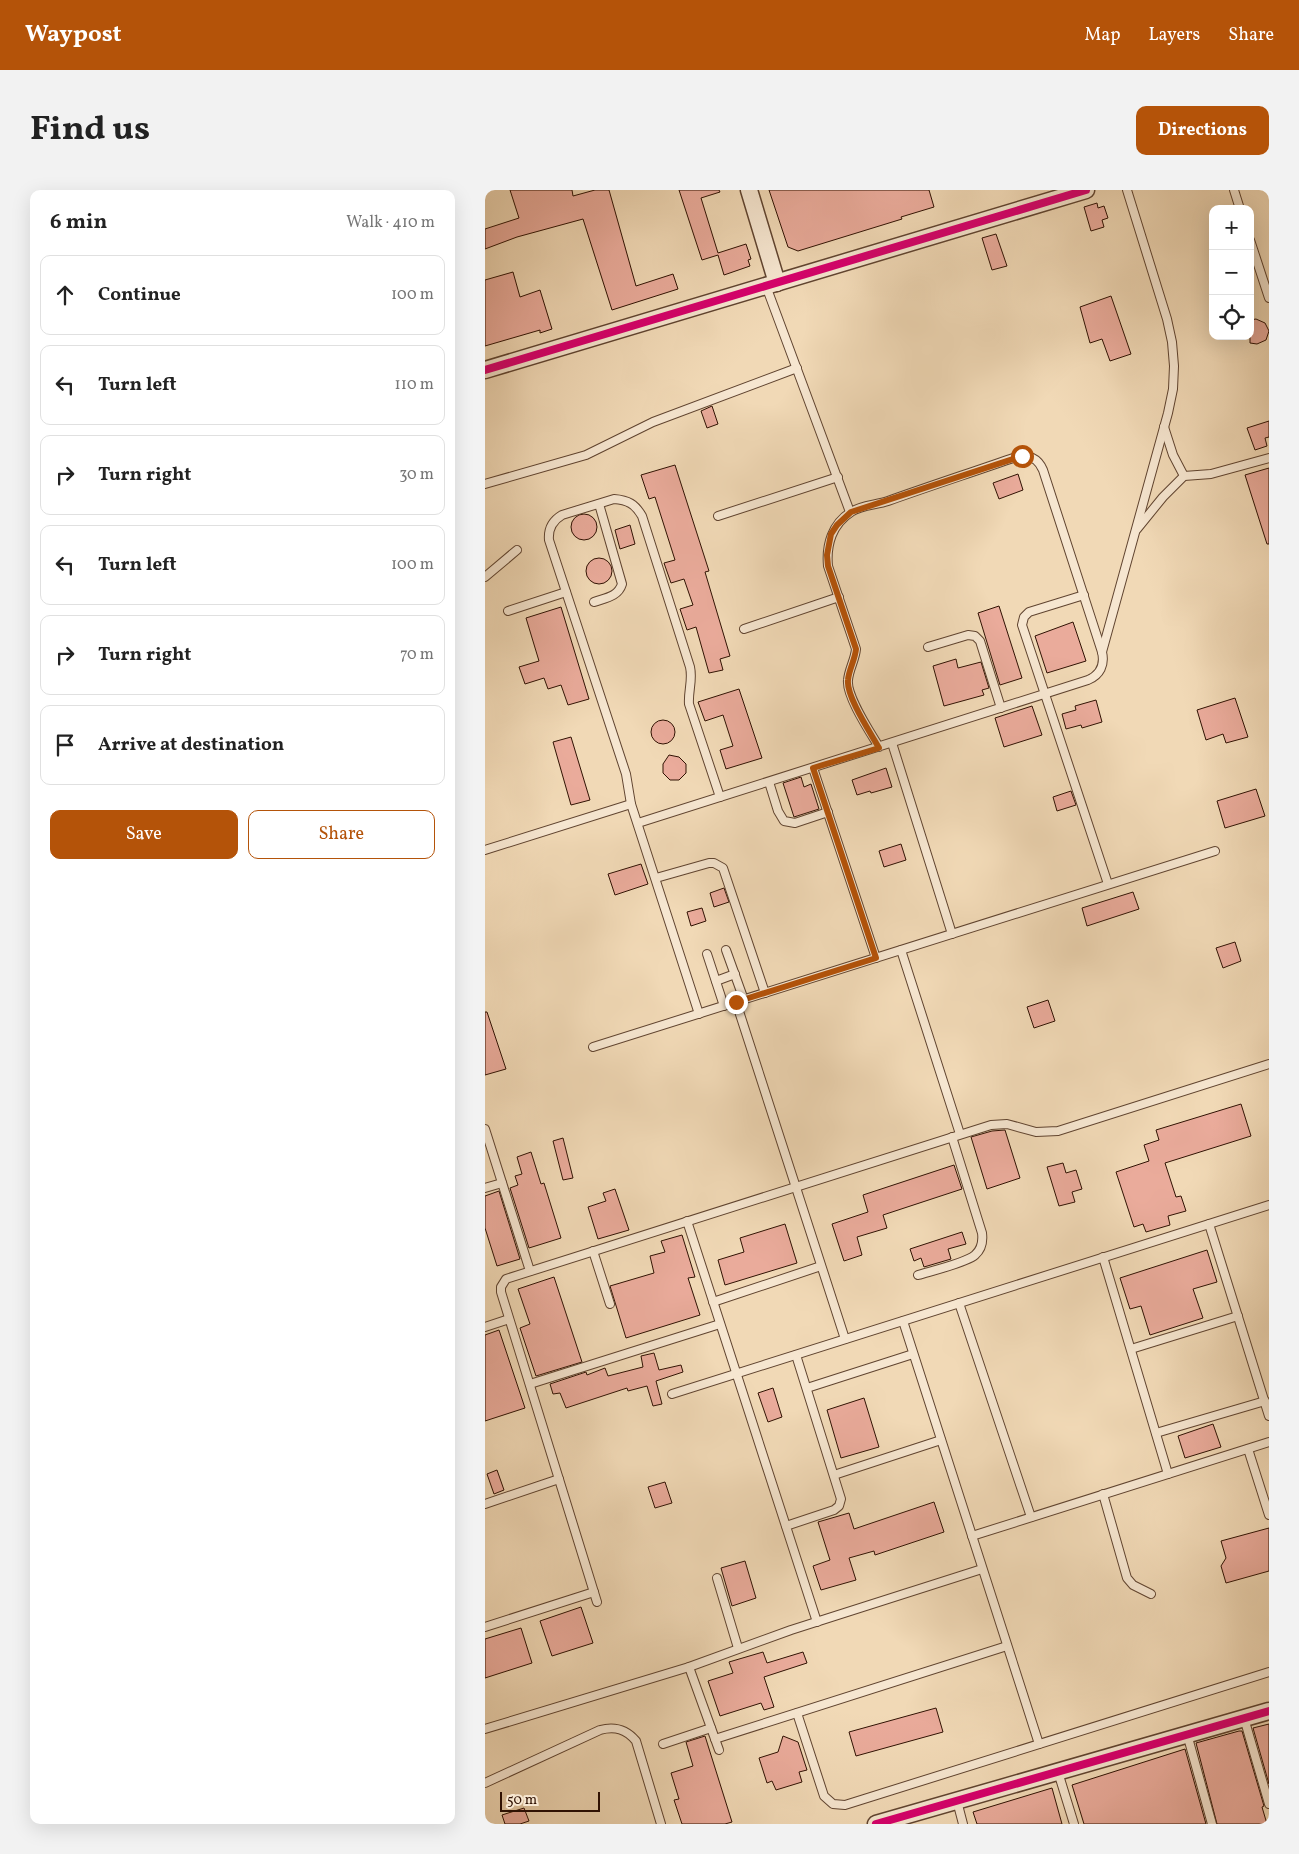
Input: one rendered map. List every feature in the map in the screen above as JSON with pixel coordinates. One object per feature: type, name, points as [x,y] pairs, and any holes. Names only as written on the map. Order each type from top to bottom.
[{"type":"street","points":[[749,190],[771,284]]},
{"type":"street","points":[[485,370],[1087,190]]},
{"type":"street","points":[[876,1824],[1269,1711]]},
{"type":"lane","points":[[1102,652],[1173,390],[1172,342],[1167,319],[1127,190]]},
{"type":"lane","points":[[1234,190],[1239,205]]},
{"type":"lane","points":[[1253,250],[1269,298]]},
{"type":"lane","points":[[771,284],[797,368],[851,512]]},
{"type":"lane","points":[[485,484],[586,455],[653,422],[797,368]]},
{"type":"lane","points":[[1164,426],[1173,455],[1184,476]]},
{"type":"lane","points":[[638,823],[879,748],[1093,678],[1098,674],[1103,664],[1102,652],[1084,595],[1043,470],[1038,462],[1028,456],[1016,457],[851,512],[837,525],[828,544],[828,566],[856,649],[848,678],[849,692],[879,748]]},
{"type":"lane","points":[[1135,533],[1163,497],[1184,476],[1211,474],[1269,458]]},
{"type":"lane","points":[[718,516],[838,477]]},
{"type":"lane","points":[[699,1014],[631,804],[626,774],[549,540],[550,528],[562,515],[614,499],[631,503],[642,516],[690,667],[689,704],[720,797]]},
{"type":"lane","points":[[594,602],[618,592],[622,584],[599,504]]},
{"type":"lane","points":[[485,577],[517,550]]},
{"type":"lane","points":[[508,611],[566,592]]},
{"type":"lane","points":[[1084,595],[1029,612],[1024,617],[1022,625],[1108,884]]},
{"type":"lane","points":[[744,629],[839,596]]},
{"type":"lane","points":[[928,647],[968,634],[975,636],[980,641],[1001,708]]},
{"type":"lane","points":[[892,743],[952,934]]},
{"type":"lane","points":[[813,768],[876,958]]},
{"type":"lane","points":[[769,782],[778,812],[784,820],[795,822],[828,812]]},
{"type":"lane","points":[[485,850],[631,804]]},
{"type":"lane","points":[[593,1047],[1215,850]]},
{"type":"lane","points":[[656,878],[709,863],[714,863],[723,868],[765,993]]},
{"type":"lane","points":[[726,950],[735,974],[740,1001],[796,1186],[845,1339]]},
{"type":"lane","points":[[901,950],[956,1136],[982,1233],[980,1250],[972,1258],[918,1275]]},
{"type":"lane","points":[[707,954],[724,1006]]},
{"type":"lane","points":[[716,981],[735,974]]},
{"type":"lane","points":[[597,1602],[501,1292],[503,1282],[506,1279],[996,1124],[1007,1124],[1035,1132],[1058,1131],[1269,1064]]},
{"type":"lane","points":[[485,1129],[530,1271]]},
{"type":"lane","points":[[485,1188],[502,1183]]},
{"type":"lane","points":[[672,1394],[1269,1204]]},
{"type":"lane","points":[[687,1221],[817,1622]]},
{"type":"lane","points":[[1209,1224],[1269,1416]]},
{"type":"lane","points":[[593,1251],[610,1304]]},
{"type":"lane","points":[[1103,1257],[1169,1474]]},
{"type":"lane","points":[[713,1302],[821,1266]]},
{"type":"lane","points":[[959,1303],[1031,1517]]},
{"type":"lane","points":[[1131,1349],[1238,1316]]},
{"type":"lane","points":[[485,1327],[509,1319]]},
{"type":"lane","points":[[903,1321],[1039,1744]]},
{"type":"lane","points":[[530,1384],[721,1324]]},
{"type":"lane","points":[[807,1388],[913,1354]]},
{"type":"lane","points":[[786,1526],[834,1510],[839,1506],[841,1499],[796,1355]]},
{"type":"lane","points":[[1156,1433],[1265,1401]]},
{"type":"lane","points":[[834,1475],[941,1440]]},
{"type":"lane","points":[[972,1536],[1269,1442]]},
{"type":"lane","points":[[1248,1449],[1269,1515]]},
{"type":"lane","points":[[485,1504],[559,1479]]},
{"type":"lane","points":[[1103,1494],[1127,1578],[1133,1584],[1151,1594]]},
{"type":"lane","points":[[485,1730],[689,1667],[738,1648],[982,1569]]},
{"type":"lane","points":[[717,1578],[738,1648]]},
{"type":"lane","points":[[485,1627],[594,1592]]},
{"type":"lane","points":[[715,1739],[1007,1646]]},
{"type":"lane","points":[[689,1667],[719,1750]]},
{"type":"lane","points":[[797,1713],[822,1791],[828,1801],[845,1805],[1269,1672]]},
{"type":"lane","points":[[1245,1718],[1269,1804]]},
{"type":"lane","points":[[485,1783],[600,1730],[616,1728],[631,1735],[636,1741],[661,1824]]},
{"type":"lane","points":[[663,1744],[711,1728]]},
{"type":"lane","points":[[1187,1734],[1213,1824]]},
{"type":"lane","points":[[1058,1772],[1074,1824]]},
{"type":"lane","points":[[957,1801],[963,1824]]},
{"type":"building","points":[[510,190],[572,190],[573,196],[595,190],[609,190],[636,286],[673,274],[678,289],[612,310],[583,219],[517,237],[485,249],[485,229],[519,218]]},
{"type":"building","points":[[679,190],[719,190],[720,192],[701,198],[718,253],[746,244],[751,259],[748,260],[750,266],[724,275],[718,255],[702,260]]},
{"type":"building","points":[[769,190],[929,190],[934,207],[901,217],[902,219],[798,251],[788,247]]},
{"type":"building","points":[[1097,203],[1098,208],[1104,206],[1108,218],[1102,220],[1104,227],[1091,231],[1084,207]]},
{"type":"building","points":[[996,234],[1007,266],[992,270],[982,238]]},
{"type":"building","points":[[513,272],[520,297],[540,290],[552,329],[540,333],[540,330],[485,346],[485,280]]},
{"type":"building","points":[[1111,296],[1131,354],[1110,361],[1102,339],[1090,343],[1080,307]]},
{"type":"building","points":[[1254,319],[1265,323],[1269,331],[1266,340],[1257,344],[1250,343],[1250,340],[1254,340]]},
{"type":"building","points":[[712,406],[718,424],[707,428],[701,411]]},
{"type":"building","points":[[1269,421],[1269,437],[1265,438],[1267,446],[1255,450],[1247,428]]},
{"type":"building","points":[[675,465],[709,571],[705,572],[730,656],[720,659],[723,670],[709,673],[696,627],[687,630],[680,609],[693,605],[684,579],[671,583],[664,563],[675,560],[655,497],[649,499],[641,475]]},
{"type":"building","points":[[1269,468],[1269,544],[1267,544],[1245,475]]},
{"type":"building","points":[[1018,474],[1023,490],[999,499],[993,483]]},
{"type":"building","points":[[584,514],[593,518],[597,527],[593,536],[584,540],[575,536],[571,527],[575,518]]},
{"type":"building","points":[[630,525],[635,544],[620,549],[615,530]]},
{"type":"building","points":[[599,558],[608,562],[612,571],[608,580],[599,584],[590,580],[586,571],[590,562]]},
{"type":"building","points":[[999,606],[1022,678],[1000,685],[978,613]]},
{"type":"building","points":[[561,607],[589,699],[568,705],[561,685],[548,689],[544,678],[525,684],[519,667],[539,661],[526,618]]},
{"type":"building","points":[[1073,622],[1086,661],[1047,673],[1035,636]]},
{"type":"building","points":[[956,659],[958,668],[981,662],[989,688],[982,690],[984,695],[944,706],[933,666]]},
{"type":"building","points":[[739,689],[762,758],[726,769],[720,750],[733,746],[723,715],[705,721],[698,702]]},
{"type":"building","points":[[1235,698],[1248,737],[1226,743],[1223,734],[1206,740],[1197,710]]},
{"type":"building","points":[[1096,700],[1102,722],[1082,728],[1081,725],[1066,729],[1062,714],[1076,710],[1075,706]]},
{"type":"building","points":[[1032,706],[1042,735],[1004,747],[995,718]]},
{"type":"building","points":[[663,720],[668,721],[674,727],[674,737],[668,743],[663,744],[658,743],[652,737],[651,732],[652,727],[658,721]]},
{"type":"building","points":[[571,737],[590,800],[571,805],[553,742]]},
{"type":"building","points":[[669,755],[679,757],[686,764],[686,773],[679,780],[670,780],[663,773],[663,764]]},
{"type":"building","points":[[886,768],[892,787],[857,795],[852,780]]},
{"type":"building","points":[[801,777],[804,787],[811,784],[819,809],[794,817],[783,783]]},
{"type":"building","points":[[1256,789],[1265,816],[1225,828],[1217,801]]},
{"type":"building","points":[[1071,791],[1076,805],[1057,811],[1053,797]]},
{"type":"building","points":[[901,844],[906,860],[884,867],[879,851]]},
{"type":"building","points":[[641,864],[648,884],[615,895],[608,874]]},
{"type":"building","points":[[724,888],[729,902],[714,907],[710,893]]},
{"type":"building","points":[[1133,892],[1139,909],[1087,926],[1082,908]]},
{"type":"building","points":[[702,908],[706,921],[691,926],[687,912]]},
{"type":"building","points":[[1235,942],[1241,961],[1223,968],[1216,948]]},
{"type":"building","points":[[1048,1000],[1055,1021],[1034,1028],[1027,1007]]},
{"type":"building","points":[[485,1012],[487,1012],[506,1069],[485,1075]]},
{"type":"building","points":[[1241,1104],[1251,1136],[1165,1163],[1176,1197],[1181,1196],[1186,1211],[1168,1216],[1170,1225],[1146,1232],[1143,1224],[1134,1227],[1116,1172],[1149,1161],[1144,1145],[1159,1140],[1156,1130]]},
{"type":"building","points":[[1005,1130],[1020,1178],[987,1189],[971,1137],[992,1131]]},
{"type":"building","points":[[563,1138],[573,1178],[563,1180],[553,1141]]},
{"type":"building","points":[[531,1152],[541,1184],[544,1183],[561,1238],[529,1248],[510,1188],[518,1185],[515,1176],[522,1174],[517,1157]]},
{"type":"building","points":[[1063,1163],[1066,1173],[1076,1170],[1082,1189],[1072,1192],[1075,1202],[1059,1206],[1047,1167]]},
{"type":"building","points":[[954,1165],[962,1189],[883,1215],[887,1228],[857,1237],[862,1255],[844,1261],[832,1224],[868,1212],[863,1195]]},
{"type":"building","points":[[615,1189],[629,1230],[598,1239],[588,1207],[606,1201],[603,1193]]},
{"type":"building","points":[[499,1191],[520,1259],[497,1266],[485,1228],[485,1196]]},
{"type":"building","points":[[785,1224],[797,1263],[725,1285],[718,1260],[744,1252],[740,1238]]},
{"type":"building","points":[[962,1232],[966,1244],[948,1249],[951,1259],[924,1267],[921,1258],[914,1261],[910,1249]]},
{"type":"building","points":[[682,1235],[695,1277],[688,1278],[700,1315],[626,1338],[610,1286],[654,1273],[650,1256],[665,1252],[661,1241]]},
{"type":"building","points":[[1207,1250],[1217,1282],[1193,1289],[1203,1318],[1150,1335],[1141,1306],[1130,1309],[1120,1278]]},
{"type":"building","points":[[554,1277],[582,1362],[536,1376],[520,1328],[530,1324],[518,1289]]},
{"type":"building","points":[[499,1330],[525,1408],[485,1421],[485,1335]]},
{"type":"building","points":[[654,1353],[659,1370],[681,1365],[683,1372],[656,1381],[662,1404],[653,1406],[647,1386],[628,1391],[627,1388],[566,1408],[560,1393],[553,1394],[550,1384],[586,1372],[587,1375],[605,1368],[608,1376],[643,1367],[641,1356]]},
{"type":"building","points":[[773,1388],[782,1417],[768,1422],[758,1393]]},
{"type":"building","points":[[864,1398],[879,1447],[841,1458],[827,1410]]},
{"type":"building","points":[[1213,1424],[1221,1447],[1185,1458],[1178,1436]]},
{"type":"building","points":[[497,1470],[504,1490],[494,1494],[487,1474]]},
{"type":"building","points":[[665,1482],[672,1503],[655,1508],[648,1487]]},
{"type":"building","points":[[934,1502],[944,1532],[875,1555],[874,1551],[849,1558],[856,1580],[821,1590],[813,1566],[830,1560],[818,1522],[849,1513],[854,1529]]},
{"type":"building","points":[[1269,1528],[1269,1571],[1226,1583],[1221,1566],[1226,1558],[1221,1541]]},
{"type":"building","points":[[745,1561],[756,1598],[732,1606],[721,1568]]},
{"type":"building","points":[[581,1607],[593,1643],[552,1656],[540,1621]]},
{"type":"building","points":[[521,1628],[532,1663],[485,1678],[485,1639]]},
{"type":"building","points":[[763,1652],[767,1663],[803,1652],[807,1663],[764,1677],[774,1707],[764,1710],[761,1703],[720,1716],[708,1681],[733,1673],[729,1662]]},
{"type":"building","points":[[936,1708],[943,1732],[856,1756],[849,1732]]},
{"type":"building","points":[[1269,1724],[1269,1784],[1253,1728]]},
{"type":"building","points":[[1242,1731],[1264,1806],[1262,1807],[1267,1824],[1217,1824],[1196,1743]]},
{"type":"building","points":[[705,1736],[732,1822],[725,1824],[682,1824],[674,1800],[679,1799],[671,1773],[693,1766],[686,1742]]},
{"type":"building","points":[[783,1736],[798,1742],[807,1770],[799,1772],[802,1782],[776,1790],[772,1781],[767,1783],[759,1758],[778,1752]]},
{"type":"building","points":[[1185,1749],[1206,1824],[1084,1824],[1072,1785]]},
{"type":"building","points":[[1052,1788],[1062,1824],[977,1824],[973,1812]]},
{"type":"building","points":[[524,1808],[529,1821],[520,1824],[505,1824],[502,1815]]},
{"type":"cycle path","points":[[485,370],[1086,190]]},
{"type":"cycle path","points":[[876,1824],[1269,1711]]},
{"type":"route","points":[[736,1002],[876,958],[813,768],[879,748],[852,699],[847,686],[849,671],[856,649],[828,566],[828,544],[831,534],[844,517],[858,508],[882,503],[1022,456]]}]
